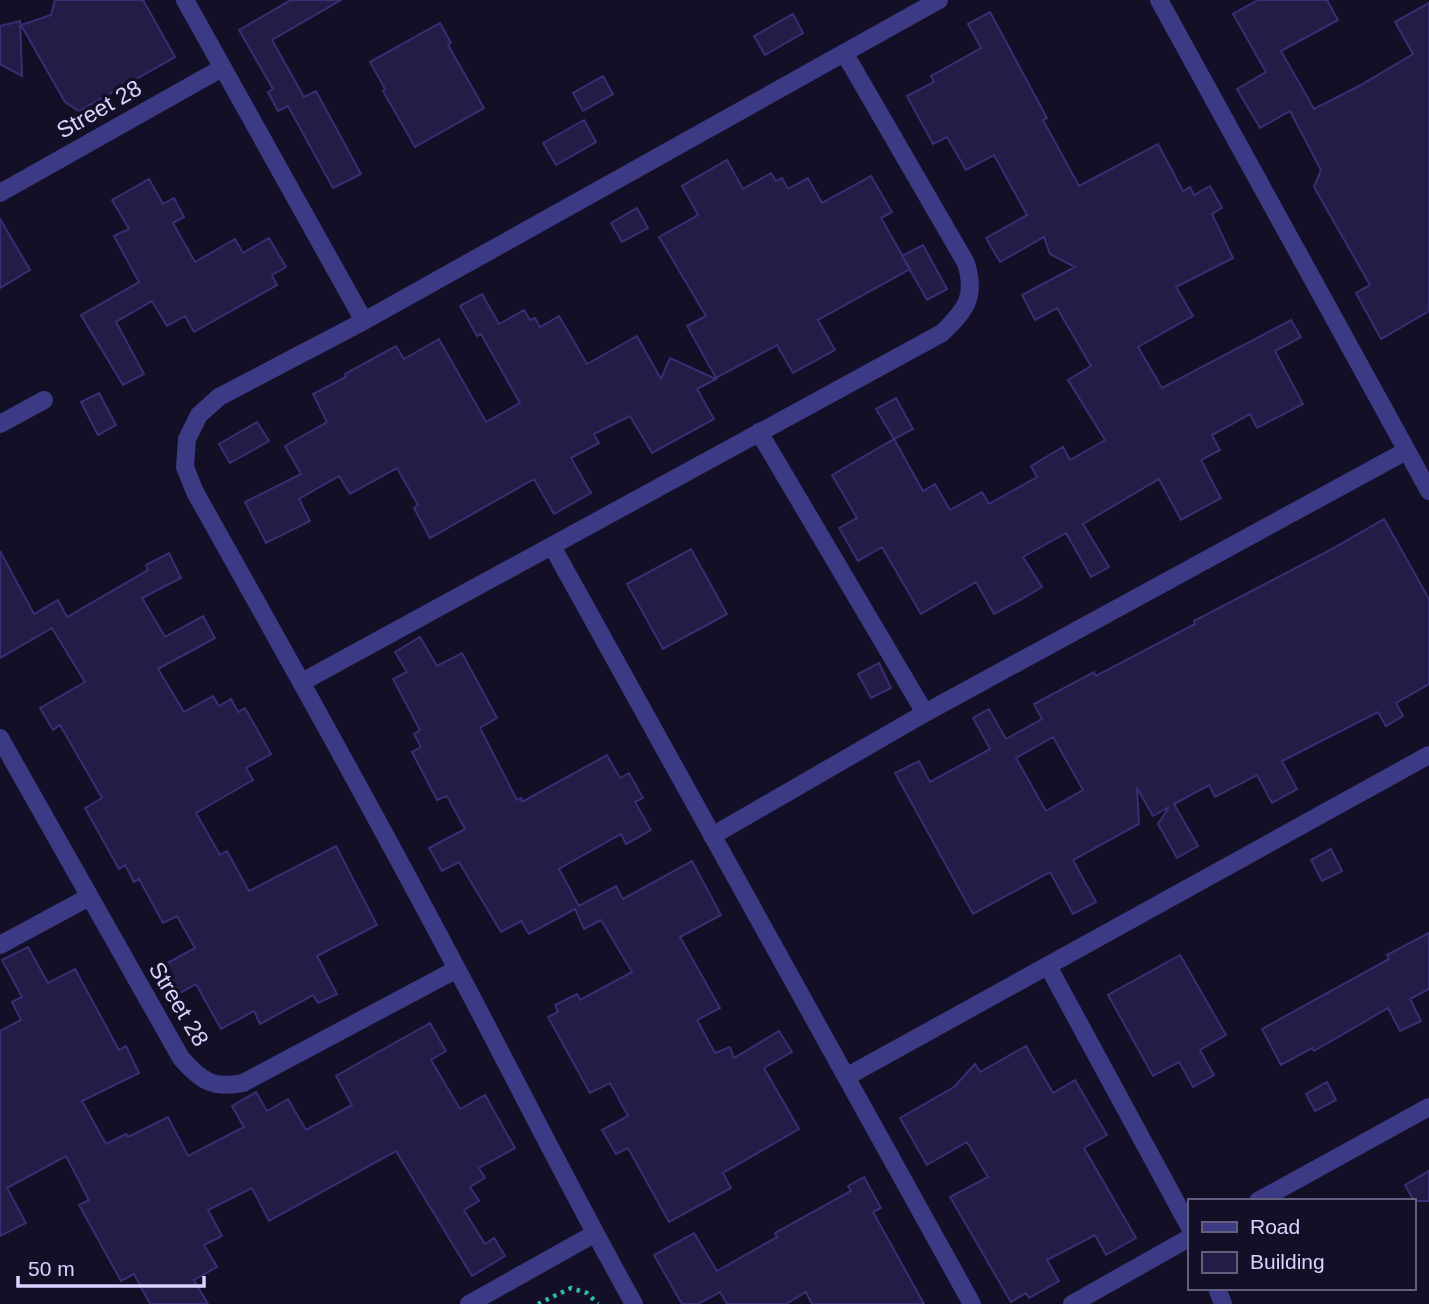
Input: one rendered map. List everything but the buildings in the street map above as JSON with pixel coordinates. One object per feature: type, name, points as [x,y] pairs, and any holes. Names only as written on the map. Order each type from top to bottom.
[{"type":"street","points":[[185,0],[364,321]]},
{"type":"street","points":[[634,1304],[594,1234],[457,970],[302,682],[195,492],[185,467],[187,439],[199,415],[219,397],[364,321],[939,0]]},
{"type":"street","points":[[1159,0],[1429,491]]},
{"type":"street","points":[[302,682],[943,333],[957,318],[968,302],[971,282],[966,263],[845,54]]},
{"type":"street","name":"Street 28","points":[[0,193],[222,68]]},
{"type":"street","points":[[0,424],[44,400]]},
{"type":"street","points":[[759,432],[925,713]]},
{"type":"street","points":[[712,836],[925,713],[1406,451]]},
{"type":"street","points":[[552,546],[972,1304]]},
{"type":"street","name":"Street 28","points":[[0,738],[181,1058],[194,1073],[208,1083],[226,1086],[243,1083],[457,970]]},
{"type":"street","points":[[846,1077],[1429,755]]},
{"type":"street","points":[[0,945],[89,897]]},
{"type":"street","points":[[1048,966],[1188,1224]]},
{"type":"street","points":[[1262,1199],[1429,1107]]},
{"type":"street","points":[[469,1304],[594,1234]]},
{"type":"street","points":[[1072,1304],[1188,1239]]},
{"type":"path","points":[[538,1304],[571,1288],[587,1293],[598,1304]]}]
